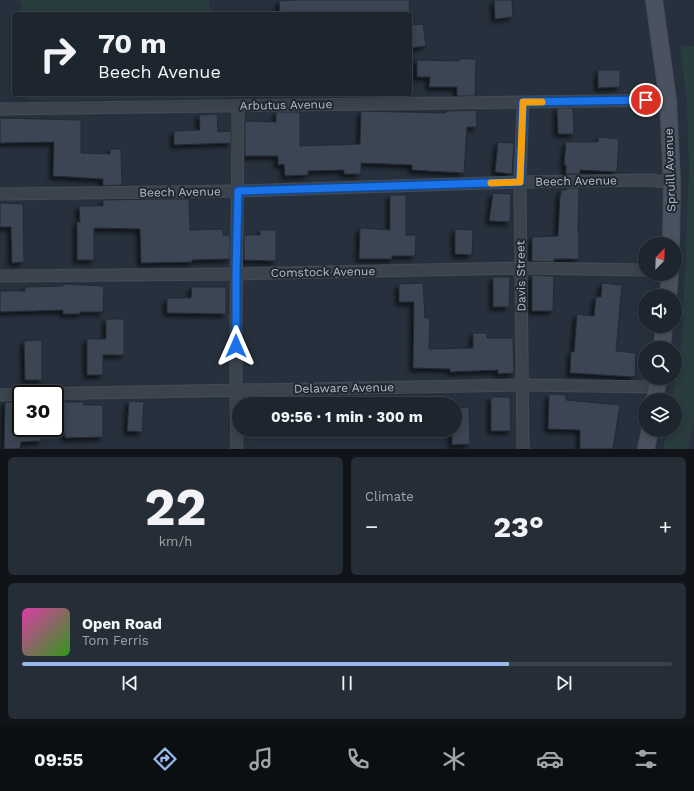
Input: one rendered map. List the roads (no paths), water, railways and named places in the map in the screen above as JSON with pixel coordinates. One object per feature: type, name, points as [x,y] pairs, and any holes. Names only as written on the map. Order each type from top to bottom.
[{"type":"street","name":"Spruill Avenue","points":[[654,0],[668,100],[672,183],[671,237]]},
{"type":"street","name":"Arbutus Avenue","points":[[0,109],[668,100]]},
{"type":"street","name":"Davis Street","points":[[523,102],[520,182],[523,449]]},
{"type":"street","points":[[237,449],[236,274],[238,106]]},
{"type":"street","name":"Beech Avenue","points":[[0,194],[238,191],[520,182],[650,180],[672,183]]},
{"type":"street","name":"Comstock Avenue","points":[[0,276],[236,274],[521,268],[638,270]]},
{"type":"street","name":"Delaware Avenue","points":[[64,393],[523,385],[657,388]]},
{"type":"street","points":[[0,395],[12,394]]},
{"type":"street","points":[[646,449],[649,437]]}]
